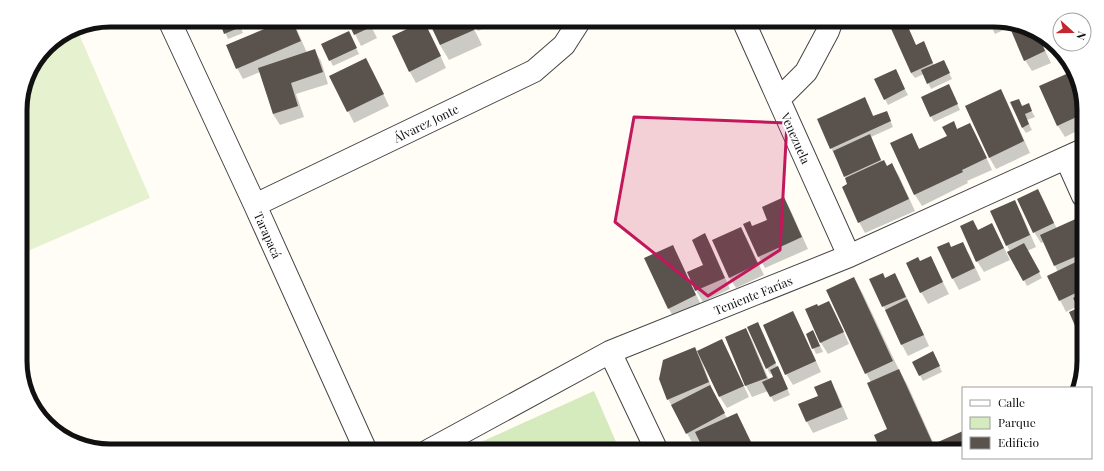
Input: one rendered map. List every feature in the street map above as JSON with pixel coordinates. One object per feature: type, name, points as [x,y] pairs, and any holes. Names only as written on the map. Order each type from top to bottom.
[{"type":"street","name":"Tarapacá","points":[[172,27],[255,205],[363,444]]},
{"type":"street","name":"Álvarez Jonte","points":[[255,205],[534,71],[564,45],[576,27]]},
{"type":"street","name":"Venezuela","points":[[746,27],[849,256]]},
{"type":"street","points":[[779,99],[806,72],[829,27]]},
{"type":"street","name":"Teniente Farías","points":[[441,444],[610,352],[849,256],[1075,154]]},
{"type":"street","points":[[610,352],[654,444]]},
{"type":"highlighted area","points":[[634,117],[787,123],[780,250],[708,296],[615,222]]},
{"type":"green space","points":[[78,33],[79,33],[150,198],[27,251],[27,105],[31,84],[38,69],[51,51]]},
{"type":"green space","points":[[594,391],[617,444],[482,444],[481,442]]},
{"type":"building","points":[[222,27],[241,27],[224,34]]},
{"type":"building","points":[[269,27],[295,27],[301,41],[236,69],[226,45]]},
{"type":"building","points":[[350,27],[371,27],[354,35]]},
{"type":"building","points":[[411,27],[427,27],[441,56],[409,72],[392,36]]},
{"type":"building","points":[[431,27],[473,27],[474,30],[440,45]]},
{"type":"building","points":[[890,27],[908,27],[916,45],[924,41],[933,63],[911,73]]},
{"type":"building","points":[[1010,29],[1026,33],[1041,42],[1045,51],[1024,61]]},
{"type":"building","points":[[349,31],[357,48],[329,61],[321,44]]},
{"type":"building","points":[[315,49],[323,72],[291,83],[298,106],[273,114],[258,68]]},
{"type":"building","points":[[366,58],[384,94],[347,112],[329,76]]},
{"type":"building","points":[[944,60],[950,73],[927,84],[921,70]]},
{"type":"building","points":[[896,69],[905,89],[884,100],[874,79]]},
{"type":"building","points":[[1068,73],[1074,89],[1077,117],[1057,126],[1039,86]]},
{"type":"building","points":[[949,84],[958,104],[930,117],[921,97]]},
{"type":"building","points":[[1001,89],[1024,141],[989,158],[965,106]]},
{"type":"building","points":[[865,97],[873,116],[887,111],[891,121],[830,149],[817,119]]},
{"type":"building","points":[[1019,99],[1022,106],[1029,103],[1032,111],[1025,114],[1029,124],[1022,128],[1010,102]]},
{"type":"building","points":[[954,121],[957,129],[970,123],[987,158],[962,170],[963,172],[914,195],[890,143],[912,133],[919,149],[947,136],[942,127]]},
{"type":"building","points":[[870,134],[881,160],[844,177],[833,151]]},
{"type":"building","points":[[884,160],[887,166],[892,163],[909,199],[858,223],[842,187],[847,184],[845,178]]},
{"type":"building","points":[[1038,189],[1054,223],[1033,233],[1017,199]]},
{"type":"building","points":[[784,197],[802,237],[758,257],[743,224],[750,221],[752,226],[767,220],[762,207]]},
{"type":"building","points":[[1015,200],[1030,235],[1006,246],[990,211]]},
{"type":"building","points":[[1077,218],[1077,256],[1054,266],[1040,235]]},
{"type":"building","points":[[973,220],[978,230],[992,223],[1004,248],[976,262],[960,226]]},
{"type":"building","points":[[741,227],[758,264],[729,278],[712,240]]},
{"type":"building","points":[[705,233],[725,278],[695,291],[687,272],[703,265],[692,240]]},
{"type":"building","points":[[949,242],[951,247],[963,242],[975,268],[952,279],[937,247]]},
{"type":"building","points":[[1024,243],[1040,272],[1023,281],[1007,252]]},
{"type":"building","points":[[673,245],[696,295],[668,309],[644,258]]},
{"type":"building","points":[[931,256],[943,282],[920,293],[906,263],[918,257],[920,261]]},
{"type":"building","points":[[1077,261],[1077,292],[1059,301],[1047,276]]},
{"type":"building","points":[[883,273],[885,278],[895,273],[906,297],[882,307],[869,279]]},
{"type":"building","points":[[854,277],[893,361],[865,374],[826,290]]},
{"type":"building","points":[[1077,296],[1077,306],[1073,298]]},
{"type":"building","points":[[907,299],[924,335],[901,345],[885,310]]},
{"type":"building","points":[[829,301],[844,332],[820,343],[805,309],[817,304],[818,306]]},
{"type":"building","points":[[1077,308],[1077,330],[1069,312]]},
{"type":"building","points":[[793,311],[816,361],[785,375],[763,325]]},
{"type":"building","points":[[758,322],[776,363],[766,369],[747,327]]},
{"type":"building","points":[[746,328],[767,378],[745,386],[725,337]]},
{"type":"building","points":[[813,330],[820,346],[812,349],[806,334]]},
{"type":"building","points":[[722,339],[744,386],[719,397],[697,351]]},
{"type":"building","points":[[695,347],[709,382],[667,400],[659,379],[663,360]]},
{"type":"building","points":[[933,351],[940,366],[919,376],[912,362]]},
{"type":"building","points":[[778,366],[788,389],[770,397],[762,382],[773,377],[770,370]]},
{"type":"building","points":[[899,369],[933,444],[878,444],[874,435],[887,429],[867,383]]},
{"type":"building","points":[[831,380],[842,407],[806,422],[798,404],[818,396],[814,387]]},
{"type":"building","points":[[710,385],[725,413],[686,434],[671,405]]},
{"type":"building","points":[[737,413],[751,442],[747,444],[701,444],[695,432]]},
{"type":"building","points":[[962,431],[962,444],[939,444],[938,442]]}]
